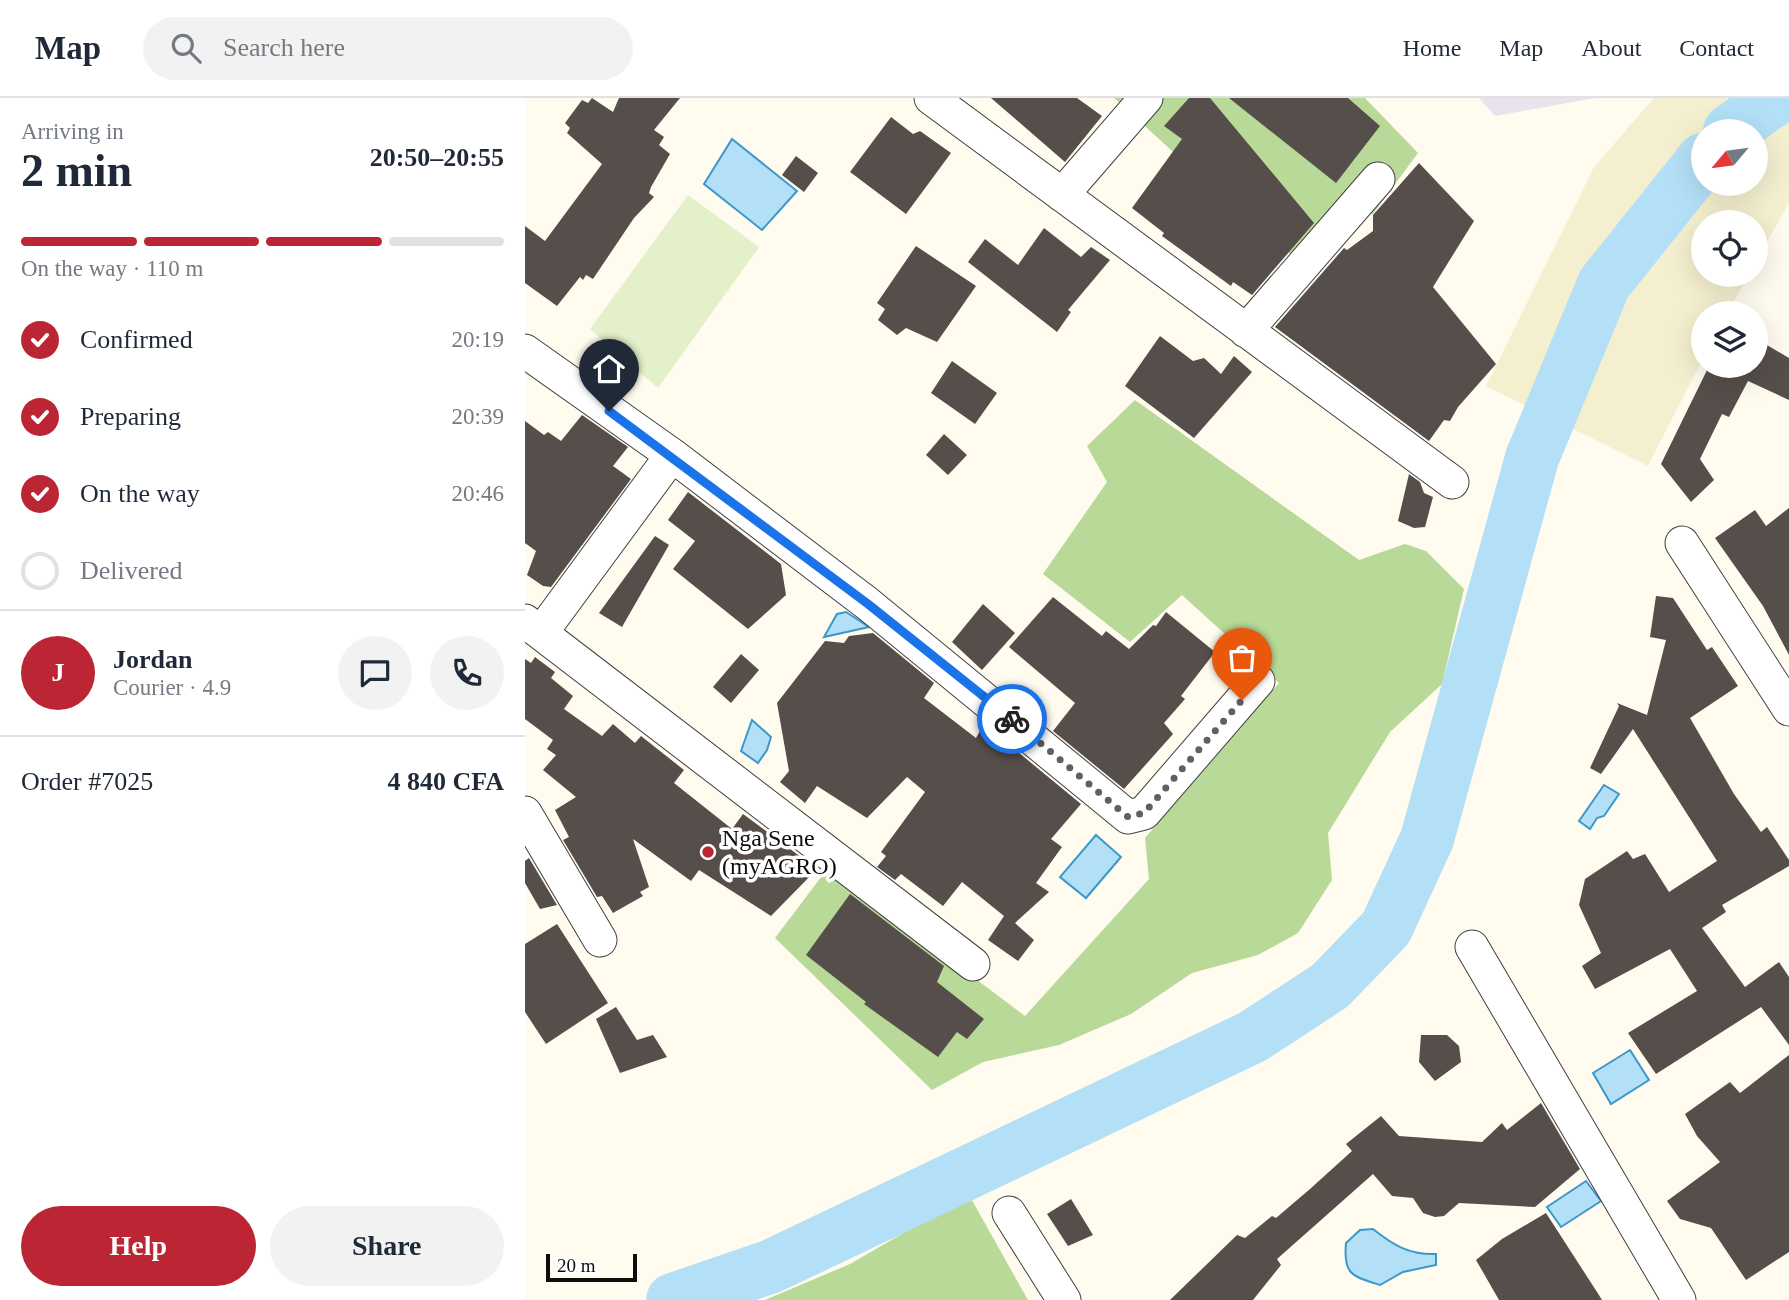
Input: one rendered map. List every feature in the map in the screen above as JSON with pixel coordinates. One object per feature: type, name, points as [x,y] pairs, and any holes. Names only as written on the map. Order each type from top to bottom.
[{"type":"street","points":[[931,98],[1452,482]]},
{"type":"street","points":[[1062,195],[1146,98]]},
{"type":"street","points":[[1246,331],[1378,179]]},
{"type":"street","points":[[525,351],[671,455],[868,604],[1128,817],[1144,813],[1258,681]]},
{"type":"street","points":[[671,455],[533,627],[973,964]]},
{"type":"street","points":[[1682,543],[1789,709]]},
{"type":"street","points":[[525,813],[600,940]]},
{"type":"street","points":[[1472,947],[1679,1300]]},
{"type":"street","points":[[1009,1213],[1064,1300]]},
{"type":"shaded area","points":[[1479,98],[1595,98],[1495,116]]},
{"type":"shaded area","points":[[1654,98],[1789,98],[1789,203],[1768,240],[1768,210],[1691,210],[1691,287],[1742,287],[1734,301],[1691,301],[1693,378],[1648,466],[1486,386],[1594,167]]},
{"type":"green space","points":[[1114,98],[1365,98],[1418,153],[1373,214],[1323,217],[1292,255],[1261,232]]},
{"type":"green space","points":[[688,195],[759,247],[658,388],[590,329]]},
{"type":"green space","points":[[1135,400],[1359,560],[1405,544],[1426,551],[1464,589],[1442,684],[1390,732],[1328,833],[1332,880],[1298,933],[1258,955],[1192,973],[1131,1014],[1059,1045],[983,1062],[932,1090],[775,938],[828,868],[1025,1016],[1149,879],[1145,838],[1279,683],[1182,595],[1130,642],[1043,574],[1107,482],[1087,446]]},
{"type":"green space","points":[[969,1195],[1028,1300],[765,1300],[850,1264]]},
{"type":"water","points":[[732,139],[797,191],[762,230],[704,184]]},
{"type":"water","points":[[846,612],[869,627],[824,637],[837,614]]},
{"type":"water","points":[[752,720],[771,737],[767,750],[758,763],[741,751]]},
{"type":"water","points":[[1604,785],[1619,794],[1604,816],[1597,818],[1590,829],[1579,821]]},
{"type":"water","points":[[1096,835],[1121,857],[1086,898],[1060,877]]},
{"type":"water","points":[[1630,1050],[1649,1080],[1611,1104],[1593,1073]]},
{"type":"water","points":[[1586,1181],[1601,1201],[1561,1227],[1547,1207]]},
{"type":"water","points":[[1373,1229],[1402,1248],[1418,1253],[1436,1254],[1436,1265],[1403,1272],[1380,1285],[1356,1276],[1351,1273],[1346,1262],[1346,1243],[1360,1230]]},
{"type":"building","points":[[592,98],[613,112],[619,98],[680,98],[654,130],[664,137],[659,145],[670,154],[651,187],[649,193],[654,197],[634,218],[593,279],[586,275],[583,280],[580,277],[557,306],[525,283],[525,226],[545,241],[602,164],[567,133],[570,128],[565,123],[582,100],[588,103]]},
{"type":"building","points":[[991,98],[1077,98],[1102,116],[1065,162]]},
{"type":"building","points":[[1189,98],[1210,98],[1314,223],[1252,295],[1233,282],[1231,286],[1162,236],[1164,233],[1132,208],[1182,139],[1164,126]]},
{"type":"building","points":[[1229,98],[1348,98],[1380,126],[1336,183]]},
{"type":"building","points":[[891,117],[913,134],[920,131],[951,153],[906,214],[850,172]]},
{"type":"building","points":[[796,156],[818,173],[804,192],[782,175]]},
{"type":"building","points":[[1419,163],[1474,221],[1433,287],[1496,364],[1458,407],[1450,421],[1444,420],[1429,441],[1275,327],[1344,248],[1347,250],[1373,231],[1373,215]]},
{"type":"building","points":[[1044,228],[1081,257],[1091,247],[1110,260],[1068,310],[1071,312],[1057,332],[968,262],[985,239],[1018,265]]},
{"type":"building","points":[[916,246],[976,286],[937,342],[906,328],[897,335],[878,320],[885,309],[877,303]]},
{"type":"building","points":[[1160,336],[1193,361],[1204,358],[1221,374],[1234,356],[1252,372],[1194,438],[1125,386]]},
{"type":"building","points":[[1768,346],[1789,358],[1789,400],[1748,381],[1729,417],[1722,414],[1700,459],[1714,480],[1691,502],[1661,464],[1703,378],[1768,378]]},
{"type":"building","points":[[952,361],[997,393],[975,424],[931,393]]},
{"type":"building","points":[[582,415],[628,447],[613,466],[631,479],[551,587],[543,586],[527,575],[536,551],[525,543],[525,421],[544,435],[548,432],[561,441]]},
{"type":"building","points":[[944,434],[967,455],[948,475],[926,455]]},
{"type":"building","points":[[1409,474],[1420,482],[1424,493],[1433,497],[1425,527],[1414,528],[1398,521]]},
{"type":"building","points":[[688,492],[781,564],[786,595],[748,629],[673,569],[695,541],[668,520]]},
{"type":"building","points":[[1789,508],[1789,655],[1763,606],[1715,538],[1755,510],[1766,526]]},
{"type":"building","points":[[655,536],[669,545],[622,627],[599,613]]},
{"type":"building","points":[[1656,596],[1673,598],[1707,650],[1712,647],[1738,686],[1690,718],[1734,794],[1761,832],[1767,827],[1789,860],[1789,866],[1722,905],[1726,912],[1702,928],[1745,987],[1779,962],[1789,977],[1789,1045],[1761,1007],[1656,1074],[1628,1033],[1697,991],[1670,949],[1595,989],[1582,966],[1601,953],[1579,905],[1585,879],[1627,851],[1633,859],[1645,854],[1669,892],[1717,861],[1633,729],[1601,774],[1590,768],[1619,706],[1617,703],[1647,715],[1666,640],[1650,637]]},
{"type":"building","points":[[1053,597],[1102,636],[1106,631],[1129,649],[1153,625],[1156,626],[1166,612],[1215,652],[1181,696],[1185,699],[1164,723],[1173,734],[1124,789],[1053,731],[1075,703],[1009,647]]},
{"type":"building","points":[[983,604],[1015,633],[982,670],[952,642]]},
{"type":"building","points":[[873,633],[934,683],[924,698],[976,738],[984,724],[1081,804],[1051,839],[1062,847],[1036,883],[1049,892],[1015,923],[1034,940],[1018,961],[988,940],[1004,916],[962,882],[943,906],[901,874],[895,880],[877,867],[886,856],[881,852],[925,792],[907,777],[867,818],[817,786],[805,803],[780,782],[789,771],[777,703],[825,641],[844,643],[849,636]]},
{"type":"building","points":[[741,654],[759,670],[731,703],[713,687]]},
{"type":"building","points":[[535,657],[555,672],[551,678],[573,696],[564,709],[602,736],[613,724],[635,743],[641,736],[684,770],[674,783],[732,829],[743,814],[817,869],[771,916],[699,870],[691,881],[633,839],[649,887],[640,892],[643,896],[613,913],[602,896],[597,897],[563,840],[569,837],[555,810],[576,797],[543,770],[556,755],[547,749],[553,740],[525,719],[525,659],[531,663]]},
{"type":"building","points":[[529,858],[557,905],[540,909],[525,883],[525,861]]},
{"type":"building","points":[[850,894],[944,966],[937,982],[984,1019],[967,1039],[957,1032],[938,1057],[864,1004],[866,1002],[806,955]]},
{"type":"building","points":[[557,924],[608,1003],[546,1044],[525,1012],[525,944]]},
{"type":"building","points":[[616,1007],[637,1040],[653,1035],[667,1057],[620,1073],[596,1019]]},
{"type":"building","points":[[1421,1035],[1447,1035],[1459,1046],[1461,1062],[1435,1081],[1419,1062]]},
{"type":"building","points":[[1789,1055],[1789,1252],[1746,1280],[1711,1228],[1680,1219],[1667,1201],[1720,1162],[1697,1136],[1685,1114],[1730,1082],[1740,1093]]},
{"type":"building","points":[[1541,1103],[1580,1169],[1535,1207],[1459,1203],[1444,1216],[1435,1217],[1423,1213],[1413,1198],[1392,1196],[1373,1174],[1277,1259],[1281,1265],[1253,1300],[1170,1300],[1237,1235],[1245,1238],[1272,1216],[1276,1218],[1310,1189],[1352,1151],[1346,1144],[1381,1116],[1399,1136],[1482,1142],[1502,1123],[1507,1130]]},
{"type":"building","points":[[1071,1199],[1093,1235],[1068,1246],[1047,1214]]},
{"type":"building","points":[[1546,1213],[1602,1300],[1499,1300],[1476,1260],[1502,1239]]},
{"type":"waterway","points":[[1747,119],[1776,98]]},
{"type":"waterway","points":[[673,1300],[772,1266],[1252,1037],[1330,986],[1386,928],[1427,839],[1532,458],[1604,284],[1691,175]]},
{"type":"way so far","points":[[1012,719],[1128,817],[1144,813],[1242,700]]},
{"type":"place","name":"Nga Sene (myAGRO)","points":[[708,852]]},
{"type":"route","points":[[609,411],[868,604],[1012,719]]}]
